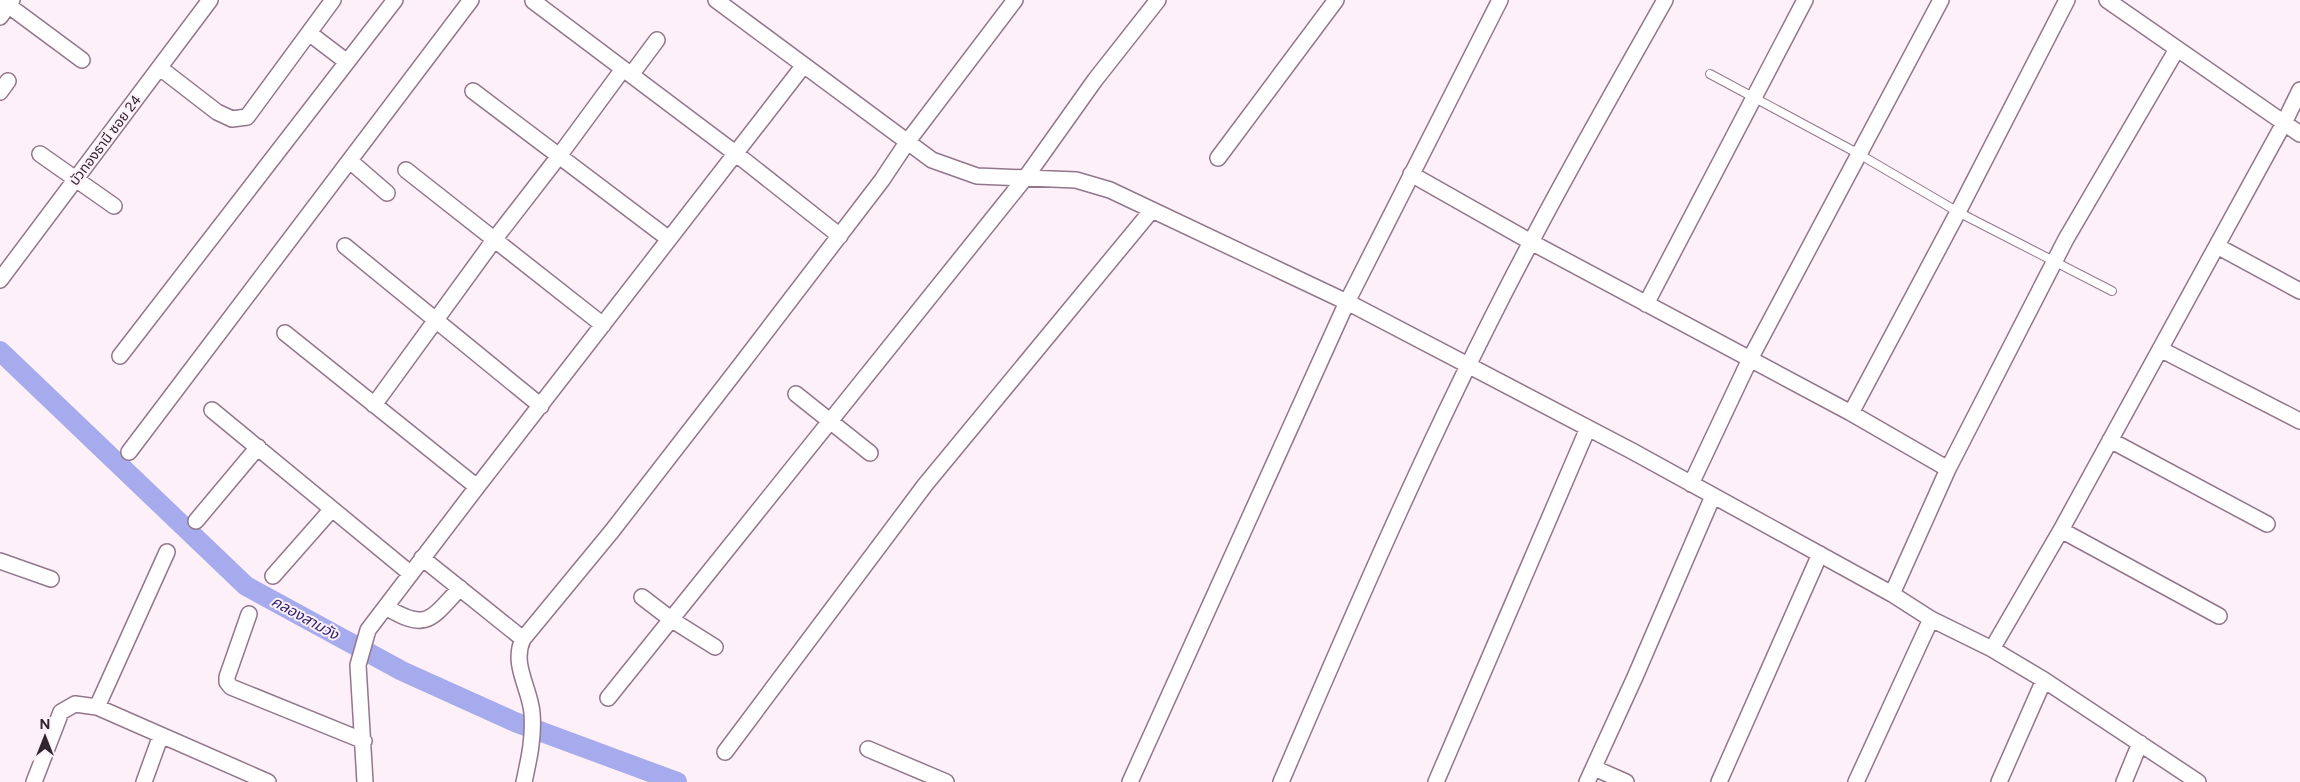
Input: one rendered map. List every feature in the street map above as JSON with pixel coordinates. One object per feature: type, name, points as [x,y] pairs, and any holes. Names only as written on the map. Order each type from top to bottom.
[{"type":"street","name":"บัวทองธานี ซอย 24","points":[[0,280],[210,0]]},
{"type":"street","points":[[160,68],[217,112],[232,119],[247,118],[333,0]]},
{"type":"street","points":[[120,356],[395,0]]},
{"type":"street","points":[[129,452],[471,0]]},
{"type":"street","points":[[716,0],[932,160],[977,176],[1076,180],[1110,190],[1347,302],[1588,428],[1892,594],[1931,619],[1992,649],[2044,680],[2198,782]]},
{"type":"street","points":[[524,782],[531,750],[532,712],[518,650],[523,639],[612,531],[840,236],[882,180],[908,141],[1015,0]]},
{"type":"street","points":[[608,698],[1026,177],[1095,80],[1158,0]]},
{"type":"street","points":[[1218,158],[1336,0]]},
{"type":"street","points":[[1130,782],[1347,302],[1500,0]]},
{"type":"street","points":[[1281,782],[1364,588],[1470,366],[1531,242],[1665,0]]},
{"type":"street","points":[[1646,304],[1805,0]]},
{"type":"street","points":[[1691,484],[1750,359],[1941,0]]},
{"type":"street","points":[[1851,413],[1958,212],[2067,0]]},
{"type":"street","points":[[2107,0],[2300,134]]},
{"type":"street","points":[[533,1],[840,236]]},
{"type":"street","points":[[5,6],[82,60]]},
{"type":"street","points":[[310,33],[348,62]]},
{"type":"street","points":[[374,405],[494,240],[559,156],[627,72],[657,40]]},
{"type":"street","points":[[1892,594],[1948,469],[2055,261],[2177,49]]},
{"type":"street","points":[[365,782],[358,665],[368,630],[804,65]]},
{"type":"street","points":[[1992,649],[2061,530],[2284,123],[2300,90]]},
{"type":"street","points":[[473,91],[669,239]]},
{"type":"street","points":[[40,154],[114,206]]},
{"type":"street","points":[[350,162],[387,193]]},
{"type":"street","points":[[406,170],[603,325]]},
{"type":"street","points":[[1411,174],[1531,242],[1851,413],[1948,469]]},
{"type":"street","points":[[725,752],[925,485],[1152,210]]},
{"type":"street","points":[[345,246],[540,406]]},
{"type":"street","points":[[2217,246],[2300,292]]},
{"type":"street","points":[[285,333],[477,487]]},
{"type":"street","points":[[2160,349],[2300,421]]},
{"type":"street","points":[[796,394],[870,453]]},
{"type":"street","points":[[212,410],[411,574]]},
{"type":"street","points":[[1436,782],[1588,428]]},
{"type":"street","points":[[2110,440],[2267,524]]},
{"type":"street","points":[[196,520],[258,448]]},
{"type":"street","points":[[1587,782],[1635,677],[1713,496]]},
{"type":"street","points":[[273,576],[332,509]]},
{"type":"street","points":[[2061,530],[2219,616]]},
{"type":"street","points":[[97,707],[166,552]]},
{"type":"street","points":[[1719,782],[1820,554]]},
{"type":"street","points":[[422,558],[523,639]]},
{"type":"street","points":[[0,561],[51,578]]},
{"type":"street","points":[[386,607],[404,618],[417,621],[432,618],[460,588]]},
{"type":"street","points":[[642,597],[672,620],[715,647]]},
{"type":"street","points":[[249,614],[227,677],[227,682],[231,687],[364,742]]},
{"type":"street","points":[[1856,782],[1931,619]]},
{"type":"street","points":[[1999,782],[2044,680]]},
{"type":"street","points":[[34,782],[61,712],[75,704],[97,707],[264,781]]},
{"type":"street","points":[[144,782],[161,735]]},
{"type":"street","points":[[2124,782],[2140,743]]},
{"type":"street","points":[[868,750],[946,782]]},
{"type":"street","points":[[1594,768],[1626,782]]},
{"type":"lane","points":[[1710,74],[1858,154],[1958,212],[2112,291]]},
{"type":"waterway","name":"คลองสามวัง","points":[[0,351],[246,586],[402,671],[515,722],[677,782]]}]
